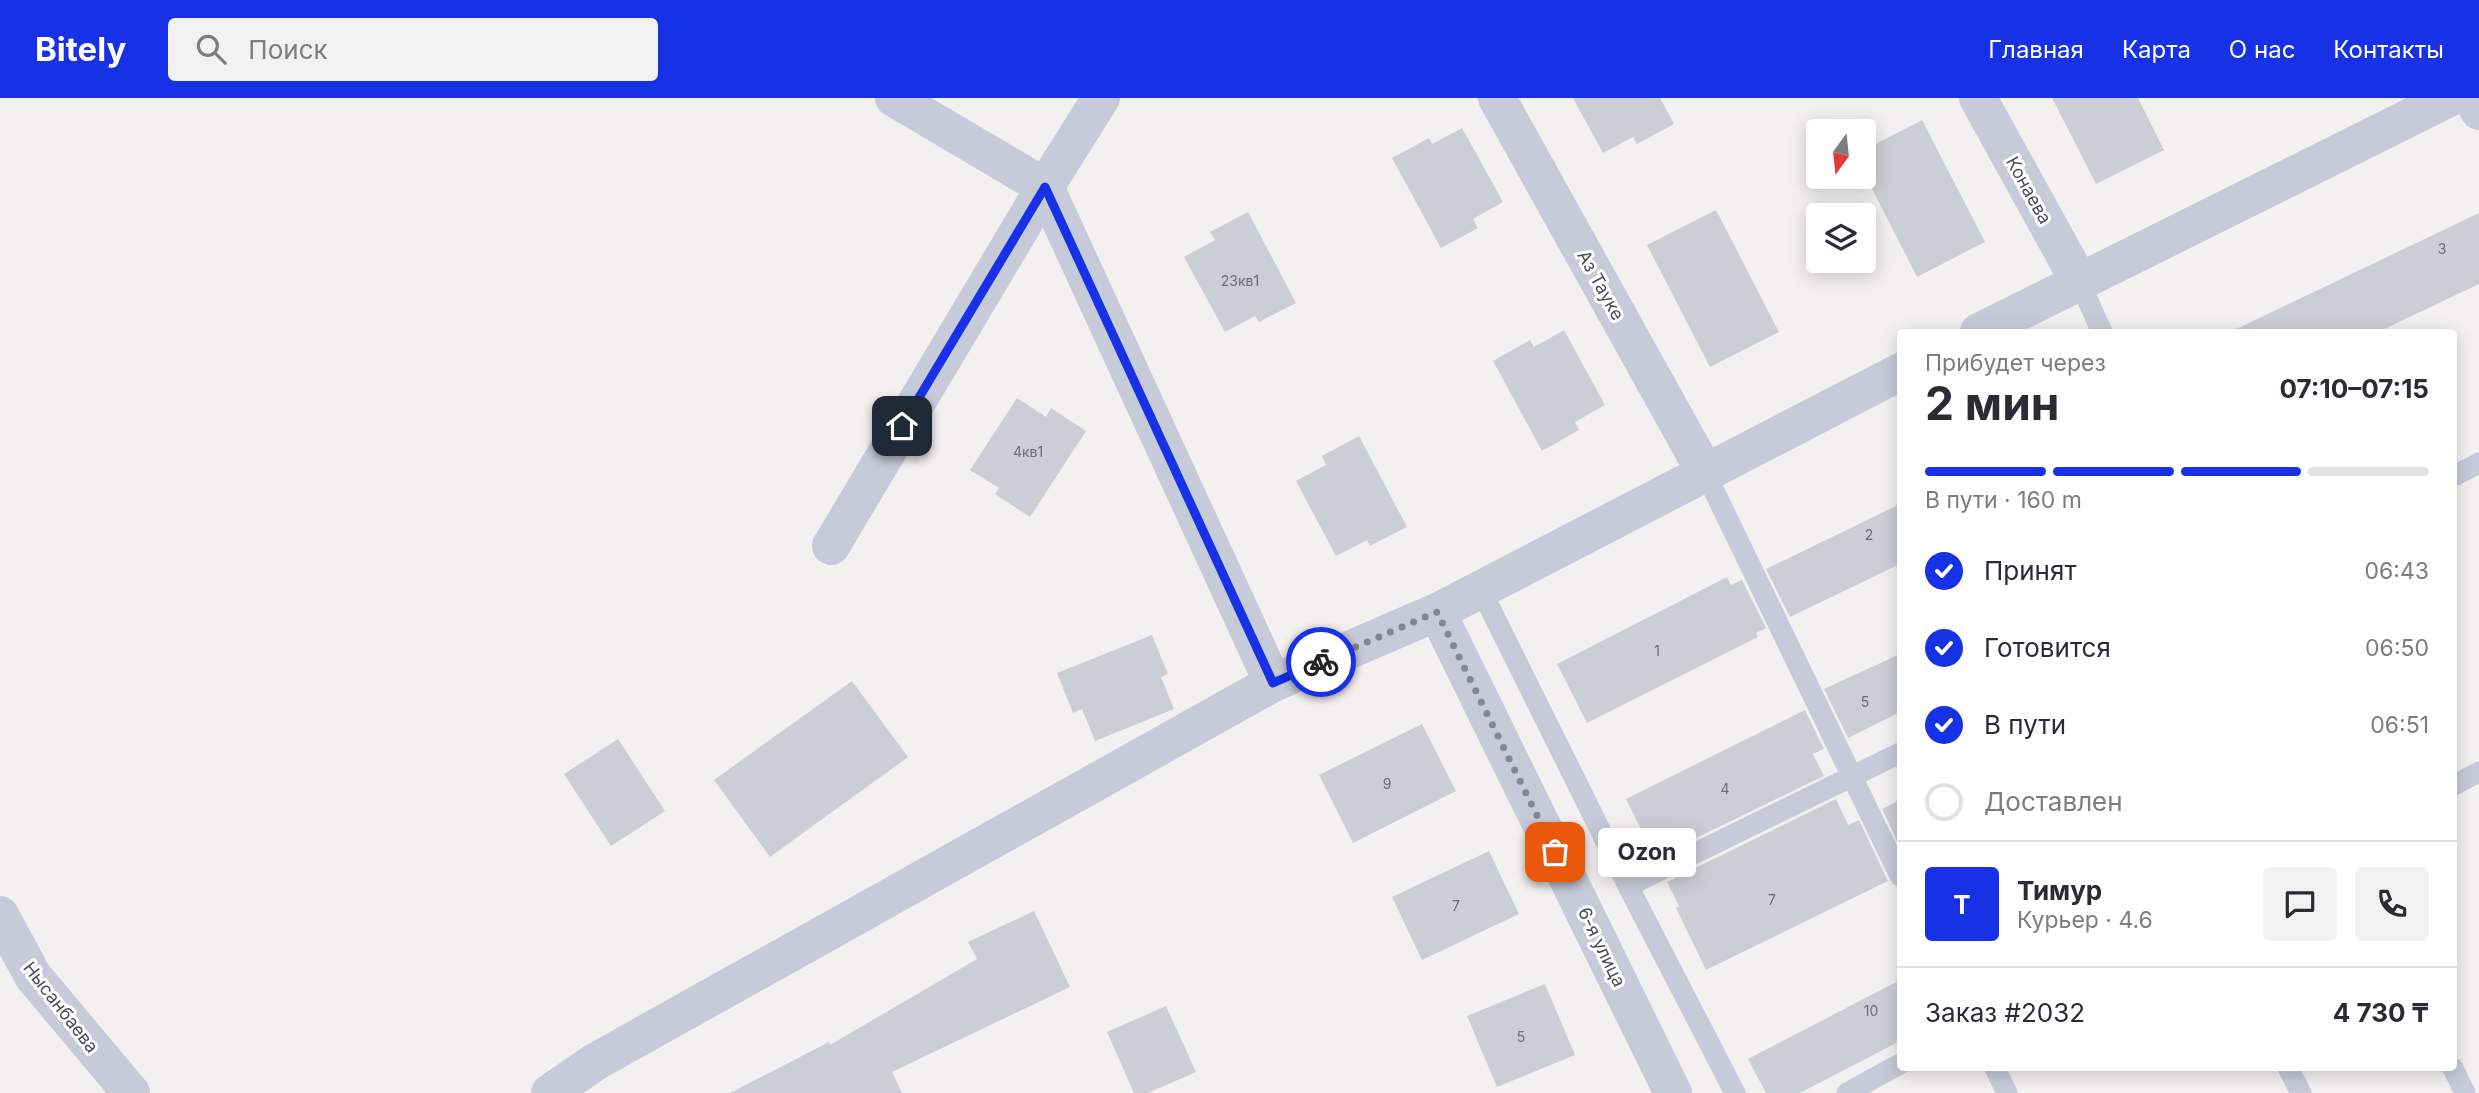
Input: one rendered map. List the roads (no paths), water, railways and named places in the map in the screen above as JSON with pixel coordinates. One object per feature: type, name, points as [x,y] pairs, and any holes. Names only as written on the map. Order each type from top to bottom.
[{"type":"street","points":[[894,98],[1045,187],[1273,683]]},
{"type":"street","points":[[831,546],[1101,98]]},
{"type":"street","name":"Аз Тауке","points":[[1497,98],[1705,472]]},
{"type":"street","name":"Конаева","points":[[1978,98],[2079,281]]},
{"type":"street","points":[[1985,329],[2449,98]]},
{"type":"street","points":[[2473,98],[2479,111]]},
{"type":"street","points":[[550,1093],[595,1062],[1273,683],[1437,612],[1897,374]]},
{"type":"street","name":"6-я улица","points":[[1437,612],[1674,1093]]},
{"type":"street","name":"Нысанбаева","points":[[0,915],[33,976],[131,1093]]},
{"type":"lane","points":[[2079,281],[2101,329]]},
{"type":"lane","points":[[2457,474],[2479,463]]},
{"type":"lane","points":[[1705,472],[1897,870]]},
{"type":"lane","points":[[1480,590],[1628,887],[1735,1093]]},
{"type":"lane","points":[[1628,887],[1897,754]]},
{"type":"lane","points":[[2457,783],[2479,772]]},
{"type":"lane","points":[[1847,1093],[1897,1066]]},
{"type":"lane","points":[[1996,1071],[2007,1093]]},
{"type":"lane","points":[[2290,1071],[2301,1093]]},
{"type":"lane","points":[[2455,1071],[2466,1093],[2479,1087]]},
{"type":"place","name":"Ozon","points":[[1555,852]]}]
